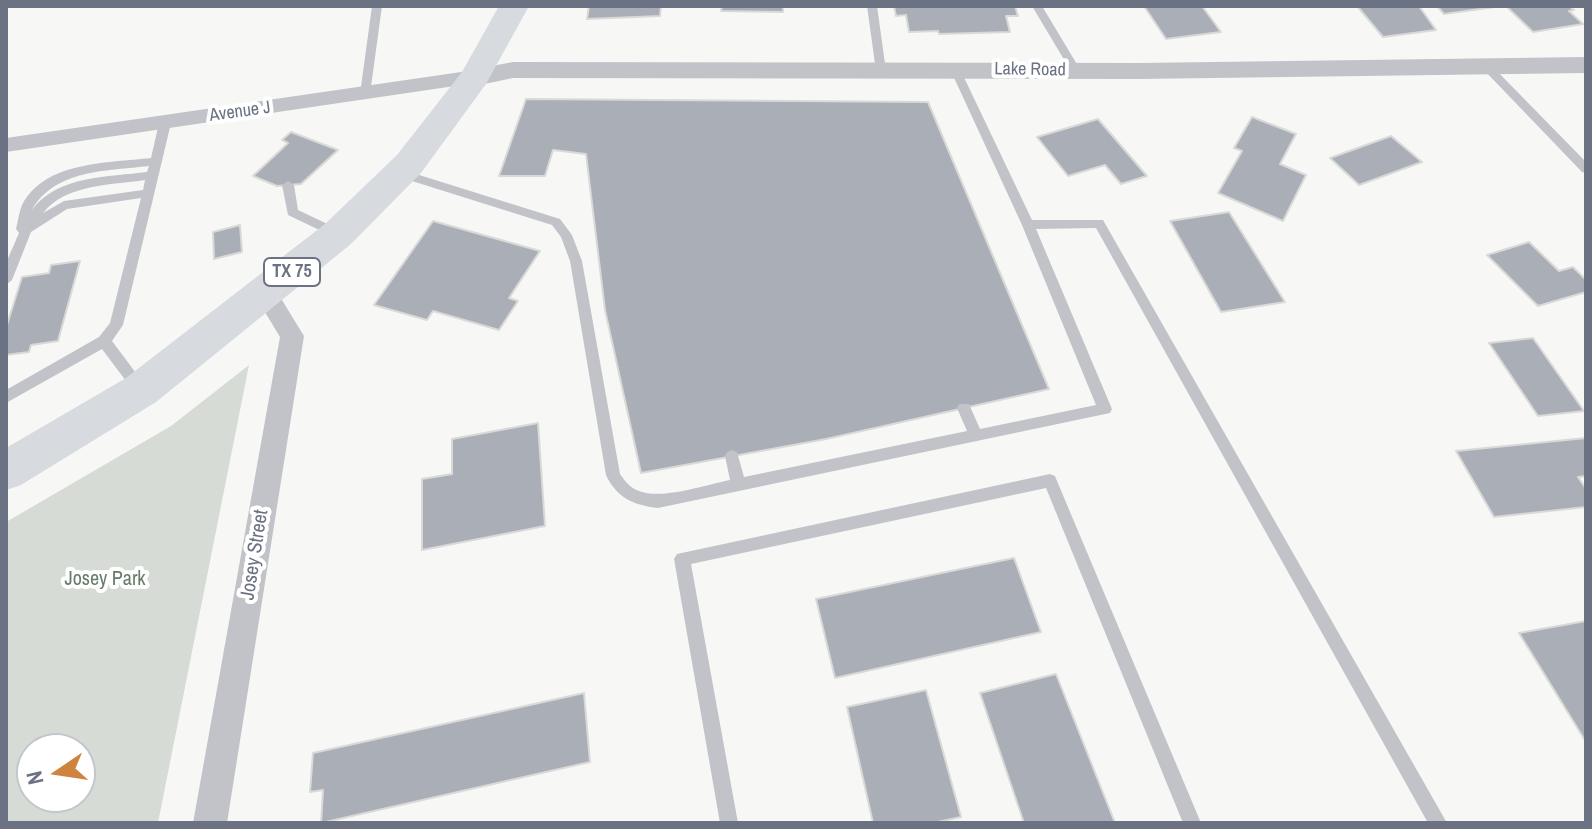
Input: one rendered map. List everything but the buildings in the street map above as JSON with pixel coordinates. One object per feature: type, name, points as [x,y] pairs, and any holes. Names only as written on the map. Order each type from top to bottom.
[{"type":"main road","name":"TX 75","points":[[6,471],[141,390],[338,234],[400,173],[475,77],[514,6]]},
{"type":"street","name":"Lake Road","points":[[475,77],[513,70],[1076,71],[1586,65]]},
{"type":"street","name":"Avenue J","points":[[6,145],[475,77]]},
{"type":"street","name":"Josey Street","points":[[210,823],[292,336],[266,294]]},
{"type":"lane","points":[[365,94],[377,6]]},
{"type":"lane","points":[[872,6],[881,71]]},
{"type":"lane","points":[[1037,6],[1076,71]]},
{"type":"lane","points":[[1487,67],[1586,169]]},
{"type":"lane","points":[[400,173],[556,222],[566,235],[576,261],[613,475],[621,491],[637,499],[658,501],[1105,409],[1028,225],[955,69]]},
{"type":"lane","points":[[6,397],[104,341],[116,325],[165,123]]},
{"type":"lane","points":[[6,280],[21,233],[23,210],[30,196],[43,185],[76,173],[156,161]]},
{"type":"lane","points":[[21,233],[39,206],[68,188],[153,175]]},
{"type":"lane","points":[[288,185],[292,212],[338,234]]},
{"type":"lane","points":[[21,233],[64,205],[149,193]]},
{"type":"lane","points":[[1028,225],[1099,223],[1438,823]]},
{"type":"lane","points":[[104,341],[141,390]]},
{"type":"lane","points":[[964,408],[976,436]]},
{"type":"lane","points":[[732,456],[738,484]]},
{"type":"lane","points":[[729,823],[682,559],[1050,481],[1192,823]]},
{"type":"green space","name":"Josey Park","points":[[249,365],[158,823],[6,823],[6,522],[171,426]]}]
